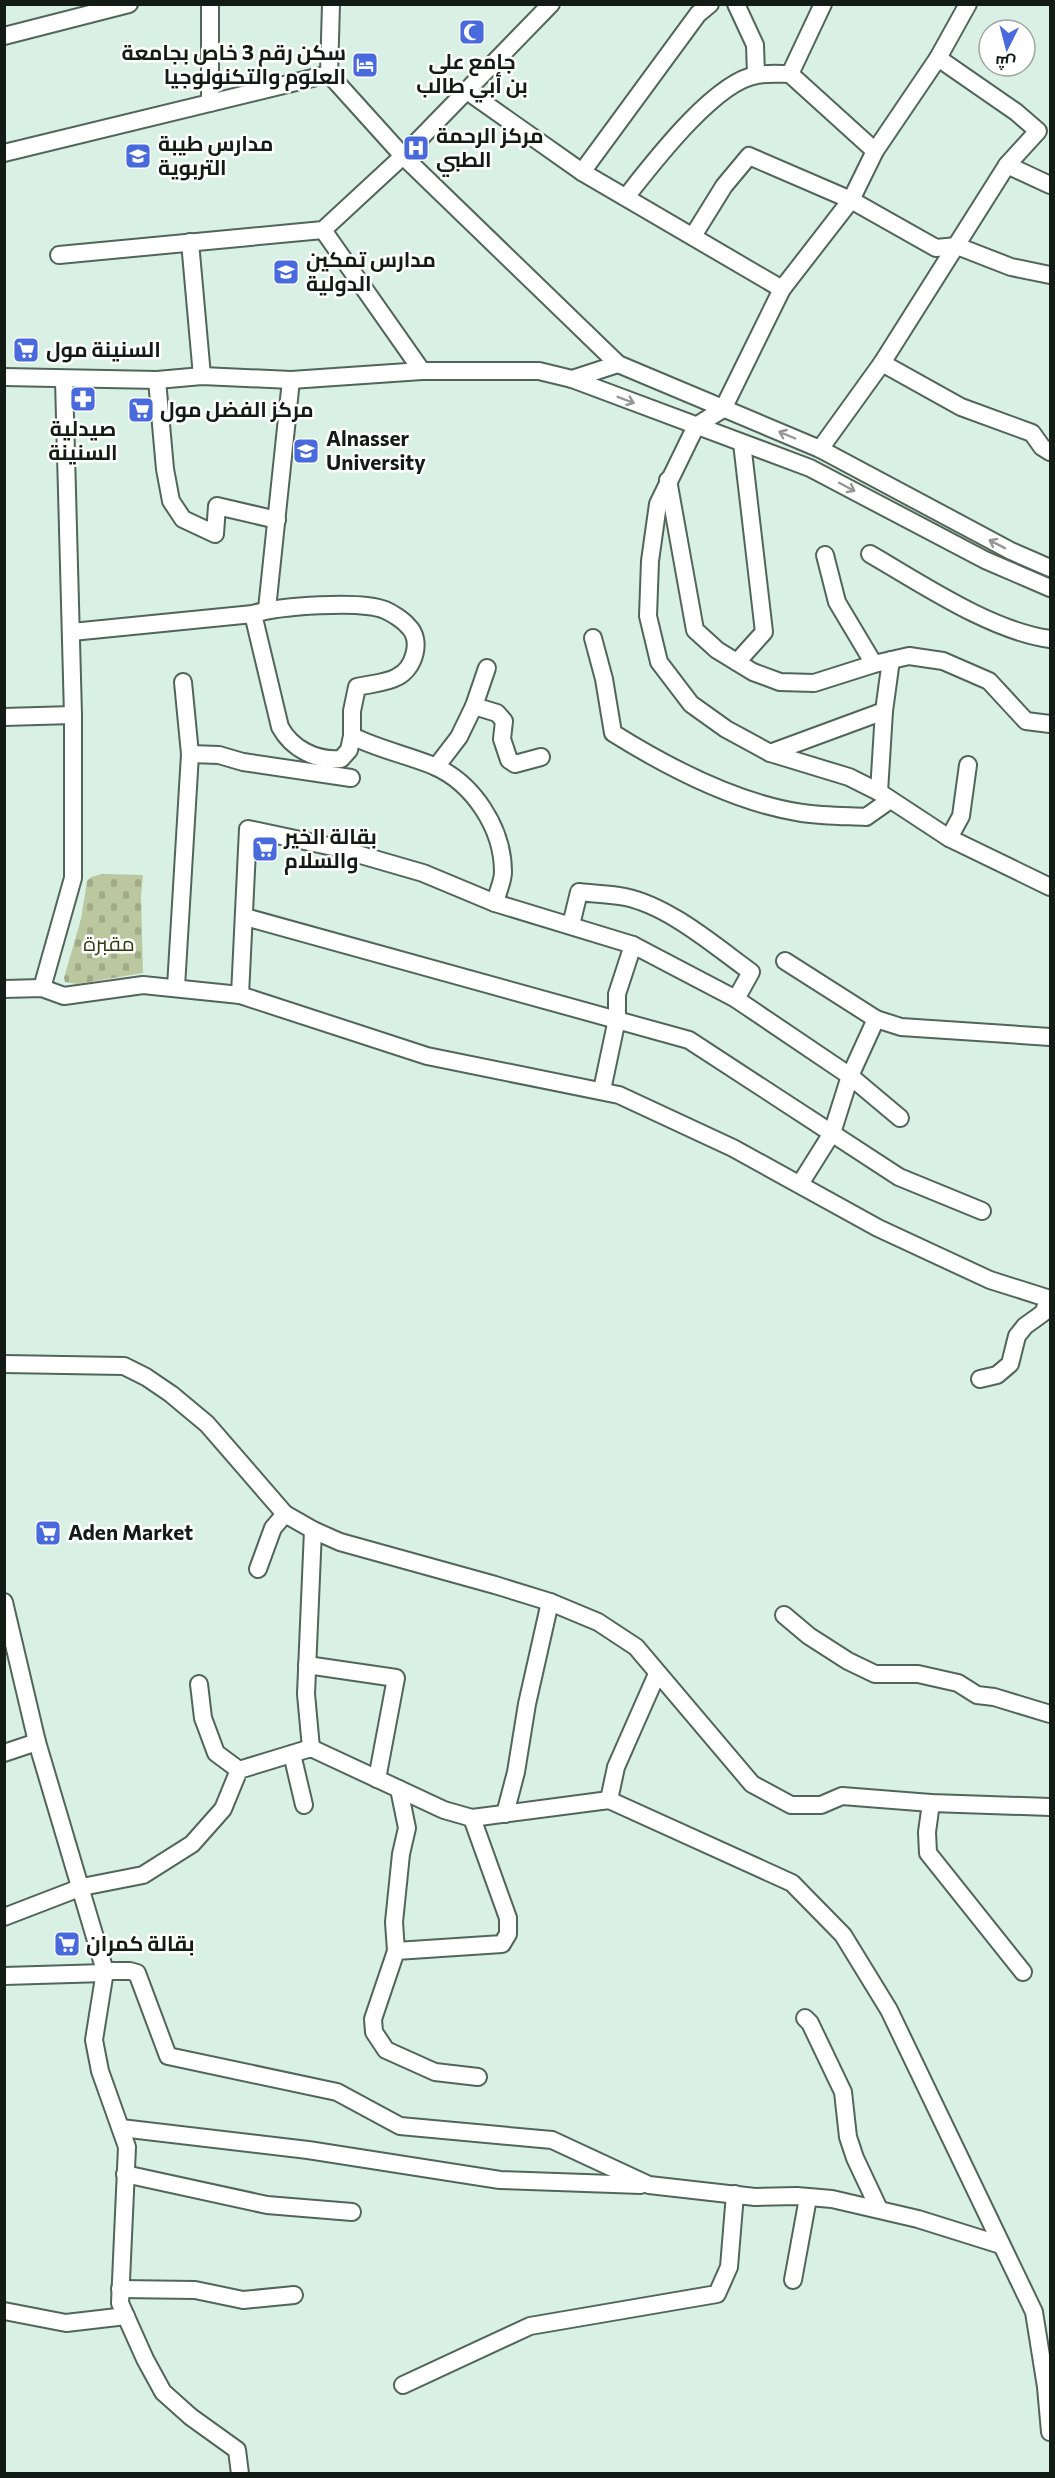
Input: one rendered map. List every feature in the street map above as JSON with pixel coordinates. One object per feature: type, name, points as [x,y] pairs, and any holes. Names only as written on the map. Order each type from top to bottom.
[{"type":"street","points":[[4,36],[106,7],[129,4]]},
{"type":"street","points":[[210,4],[210,103]]},
{"type":"street","points":[[331,4],[329,74],[403,156],[618,364],[820,450],[1011,551],[1050,568]]},
{"type":"street","points":[[59,255],[323,230],[403,156],[551,4]]},
{"type":"street","points":[[582,172],[698,14],[710,4]]},
{"type":"street","points":[[736,4],[755,45],[756,75]]},
{"type":"street","points":[[790,74],[823,4]]},
{"type":"street","points":[[968,4],[938,58],[875,150],[851,200],[782,289],[723,409],[696,426],[658,504],[650,561],[648,616],[659,662],[691,704],[726,729],[770,753],[849,777],[884,796],[949,838],[1050,887]]},
{"type":"street","points":[[820,450],[882,363],[1007,165],[1044,130],[938,58]]},
{"type":"street","points":[[4,153],[329,74]]},
{"type":"street","points":[[626,197],[671,140],[704,109],[729,86],[756,75],[790,74],[875,150]]},
{"type":"street","points":[[467,91],[582,172],[782,289]]},
{"type":"street","points":[[693,236],[724,186],[749,156],[851,200],[936,249],[957,246],[1011,267],[1050,275]]},
{"type":"street","points":[[1007,165],[1050,185]]},
{"type":"street","points":[[323,230],[422,371]]},
{"type":"street","points":[[190,242],[202,376]]},
{"type":"street","points":[[882,363],[961,406],[1032,433],[1042,447],[1050,452]]},
{"type":"street","points":[[572,379],[618,364]]},
{"type":"street","points":[[4,377],[157,381],[202,376],[291,380],[422,371],[539,371],[572,379],[810,468],[985,560],[1050,588]]},
{"type":"street","points":[[42,988],[73,878],[72,632],[64,380]]},
{"type":"street","points":[[72,632],[260,612],[338,604],[384,610],[410,627],[415,641],[414,656],[408,668],[397,678],[357,687],[352,711],[352,736],[349,750],[341,759],[330,760],[289,743],[280,728],[260,612],[277,520],[291,380]]},
{"type":"street","points":[[157,381],[165,469],[171,501],[183,519],[214,534],[217,506],[277,520]]},
{"type":"street","points":[[737,662],[764,632],[742,443]]},
{"type":"street","points":[[668,480],[695,630],[717,650],[753,672],[780,682],[814,683],[874,664],[909,656],[944,661],[989,681],[1026,721],[1050,724]]},
{"type":"street","points":[[870,554],[965,608],[1019,632],[1050,639]]},
{"type":"street","points":[[825,555],[837,602],[874,664]]},
{"type":"street","points":[[592,638],[603,679],[613,733],[650,756],[741,798],[802,813],[866,817],[884,796],[884,711],[891,660]]},
{"type":"street","points":[[436,767],[459,737],[474,706],[487,668]]},
{"type":"street","points":[[176,987],[189,754],[183,682]]},
{"type":"street","points":[[474,706],[497,713],[504,721],[502,739],[509,760],[515,764],[541,757]]},
{"type":"street","points":[[770,753],[884,711]]},
{"type":"street","points":[[4,717],[73,715]]},
{"type":"street","points":[[352,736],[436,767],[463,784],[483,807],[495,834],[503,873],[495,903]]},
{"type":"street","points":[[189,754],[219,755],[243,762],[351,778]]},
{"type":"street","points":[[949,838],[961,816],[968,765]]},
{"type":"street","points":[[240,994],[248,829],[333,847],[423,873],[495,903],[633,945],[736,999],[850,1076],[900,1118]]},
{"type":"street","points":[[571,925],[579,892],[627,898],[660,911],[700,935],[752,972],[736,999]]},
{"type":"street","points":[[245,917],[689,1040],[899,1177],[982,1211]]},
{"type":"street","points":[[602,1090],[617,1019],[617,993],[633,945]]},
{"type":"street","points":[[785,961],[876,1019],[901,1027],[1050,1037]]},
{"type":"street","points":[[4,989],[42,988],[64,996],[143,985],[240,994],[427,1056],[619,1095],[733,1148],[879,1228],[990,1280],[1050,1299],[1043,1312],[1025,1326],[1017,1336],[1010,1364],[997,1375],[980,1379]]},
{"type":"street","points":[[800,1184],[832,1133],[850,1076],[876,1019]]},
{"type":"street","points":[[4,1364],[124,1366],[146,1377],[207,1424],[285,1514],[313,1530],[340,1542],[550,1602],[598,1622],[636,1647],[752,1784],[791,1805],[821,1805],[842,1796],[931,1803],[1050,1807]]},
{"type":"street","points":[[258,1569],[273,1528],[285,1514]]},
{"type":"street","points":[[311,1748],[306,1694],[313,1530]]},
{"type":"street","points":[[4,1602],[37,1742],[82,1887],[105,1972],[94,2040],[100,2071],[127,2147],[120,2302],[145,2359],[163,2392],[191,2417],[237,2450],[240,2474]]},
{"type":"street","points":[[505,1814],[516,1772],[527,1704],[550,1602]]},
{"type":"street","points":[[784,1615],[808,1636],[848,1661],[875,1674],[918,1674],[958,1683],[977,1695],[994,1697],[1050,1714]]},
{"type":"street","points":[[307,1665],[396,1678],[377,1779]]},
{"type":"street","points":[[609,1800],[616,1767],[657,1674]]},
{"type":"street","points":[[199,1684],[203,1718],[216,1753],[239,1770]]},
{"type":"street","points":[[4,1754],[37,1742]]},
{"type":"street","points":[[239,1770],[311,1748],[444,1810],[472,1818],[609,1800],[792,1883],[843,1935],[889,2010],[1001,2245],[1042,2314],[1050,2432]]},
{"type":"street","points":[[292,1754],[304,1805]]},
{"type":"street","points":[[4,1917],[82,1887],[142,1875],[192,1844],[223,1809],[239,1770]]},
{"type":"street","points":[[399,1789],[406,1813],[407,1828],[401,1854],[394,1922],[396,1952],[373,2019],[374,2032],[386,2050],[435,2072],[478,2077]]},
{"type":"street","points":[[931,1803],[927,1832],[928,1853],[1023,1972]]},
{"type":"street","points":[[396,1952],[502,1944],[508,1934],[508,1918],[472,1818]]},
{"type":"street","points":[[4,1976],[130,1971],[137,1973],[168,2056],[337,2092],[400,2126],[552,2140],[650,2185]]},
{"type":"street","points":[[805,2018],[843,2092],[848,2137],[855,2158],[879,2209]]},
{"type":"street","points":[[121,2128],[308,2150],[500,2180],[650,2185],[735,2194],[832,2199],[879,2209],[1001,2245]]},
{"type":"street","points":[[125,2174],[267,2205],[352,2212]]},
{"type":"street","points":[[403,2385],[530,2326],[717,2294],[729,2267],[735,2194]]},
{"type":"street","points":[[793,2280],[808,2198]]},
{"type":"street","points":[[120,2289],[195,2290],[243,2300],[294,2295]]},
{"type":"street","points":[[4,2311],[66,2324],[126,2316]]},
{"type":"green space","name":"مقبرة","points":[[102,874],[143,875],[141,896],[143,973],[77,984],[65,982],[64,978],[81,919],[87,881],[91,877]]},
{"type":"place","name":"جامع علي بن أبي طالب","points":[[472,32]]},
{"type":"place","name":"سكن رقم 3 خاص بجامعة العلوم والتكنولوجيا","points":[[365,65]]},
{"type":"place","name":"مركز الرحمة الطبي","points":[[416,148]]},
{"type":"place","name":"مدارس طيبة التربوية","points":[[138,156]]},
{"type":"place","name":"مدارس تمكين الدولية","points":[[286,272]]},
{"type":"place","name":"السنينة مول","points":[[26,350]]},
{"type":"place","name":"صيدلية السنينة","points":[[83,399]]},
{"type":"place","name":"مركز الفضل مول","points":[[141,410]]},
{"type":"place","name":"Alnasser University","points":[[306,451]]},
{"type":"place","name":"بقالة الخير والسلام","points":[[265,849]]},
{"type":"place","name":"Aden Market","points":[[48,1533]]},
{"type":"place","name":"بقالة كمران","points":[[67,1944]]}]
